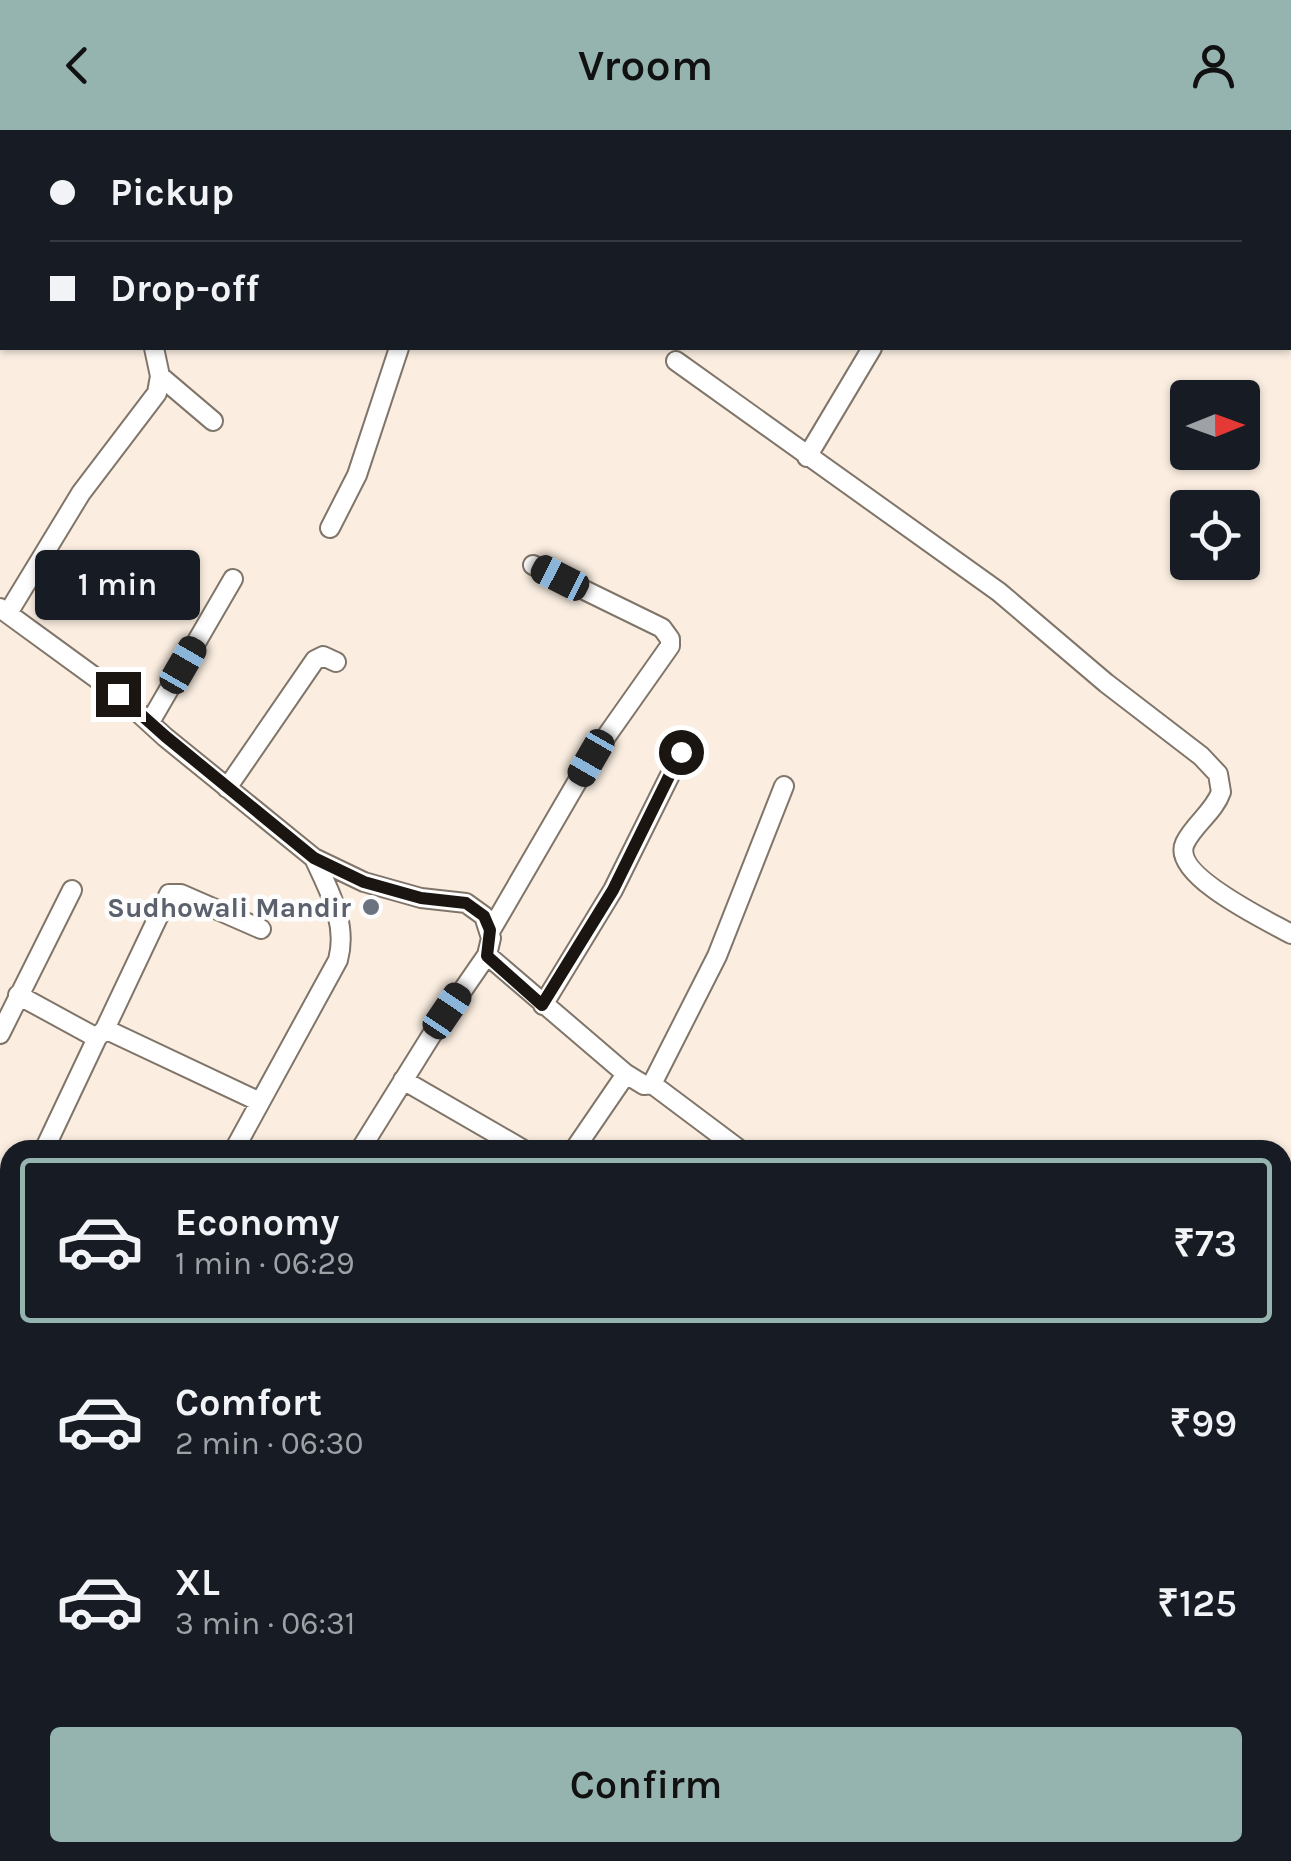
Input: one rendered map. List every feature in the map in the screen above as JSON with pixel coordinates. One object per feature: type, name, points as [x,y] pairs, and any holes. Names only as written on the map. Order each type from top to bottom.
[{"type":"street","points":[[154,350],[160,376],[157,392],[4,610],[76,660],[314,858],[364,882],[421,898],[466,903],[484,916],[490,930]]},
{"type":"street","points":[[330,528],[356,475],[398,350]]},
{"type":"street","points":[[808,457],[871,350]]},
{"type":"street","points":[[676,361],[998,592],[1106,684],[1213,767],[1222,783],[1218,802],[1184,844],[1184,857],[1225,898],[1291,934]]},
{"type":"street","points":[[160,376],[213,421]]},
{"type":"street","points":[[366,1140],[487,956],[490,930],[591,758],[670,646],[668,634],[662,628],[532,564]]},
{"type":"street","points":[[150,722],[233,579]]},
{"type":"street","points":[[227,788],[316,660],[323,656],[336,662]]},
{"type":"street","points":[[542,1005],[613,890],[681,752]]},
{"type":"street","points":[[652,1084],[716,956],[784,786]]},
{"type":"street","points":[[239,1140],[336,966],[342,946],[343,934],[335,906],[314,858]]},
{"type":"street","points":[[0,1034],[72,890]]},
{"type":"street","points":[[49,1140],[168,894],[181,894],[261,929]]},
{"type":"street","points":[[487,956],[626,1074],[644,1085],[652,1084],[727,1140]]},
{"type":"street","points":[[18,995],[260,1102]]},
{"type":"street","points":[[581,1140],[626,1074]]},
{"type":"street","points":[[404,1080],[507,1140]]},
{"type":"place","name":"Sudhowali Mandir","points":[[371,907]]},
{"type":"route","points":[[118,694],[314,858],[364,882],[421,898],[466,903],[476,909],[490,930],[487,956],[542,1005],[613,890],[681,752]]}]
